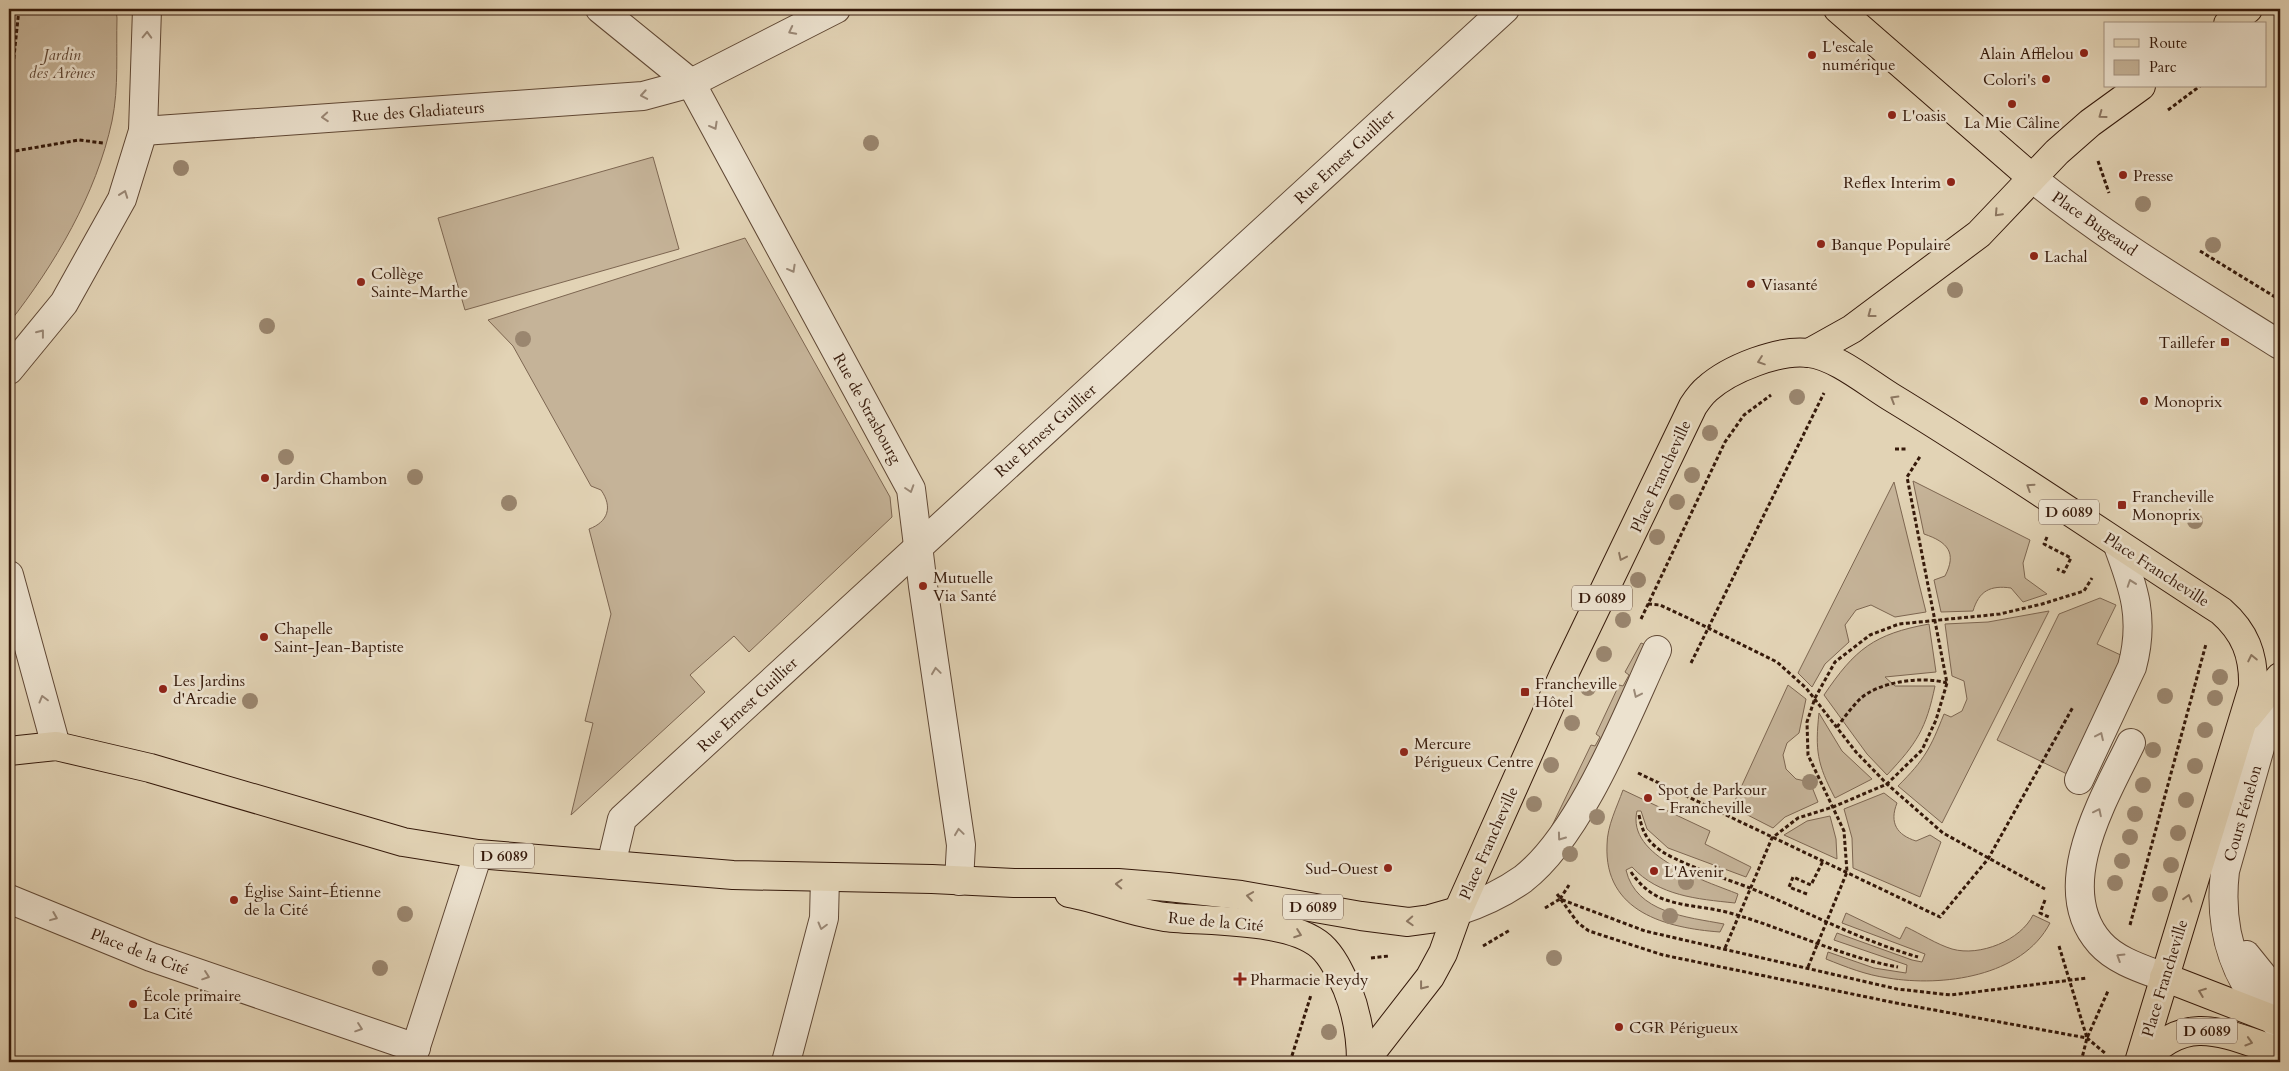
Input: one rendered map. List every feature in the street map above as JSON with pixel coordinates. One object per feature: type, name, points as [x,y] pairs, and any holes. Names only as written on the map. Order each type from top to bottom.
[{"type":"main road","points":[[1838,9],[2031,177],[2090,123],[2138,88]]},
{"type":"main road","points":[[2231,22],[2248,9]]},
{"type":"main road","name":"Place Francheville","points":[[1362,1062],[1430,977],[1443,953],[1458,911],[1564,674],[1693,406],[1705,390],[1721,378],[1746,366],[1771,358],[1809,353],[1852,329],[1979,234],[2031,177]]},
{"type":"main road","name":"Place Francheville","points":[[1809,353],[1828,359],[1930,421],[2221,611],[2232,621],[2250,649],[2254,668],[2253,687],[2139,1062]]},
{"type":"main road","name":"Place Francheville","points":[[2242,723],[2279,679]]},
{"type":"main road","name":"D 6089","points":[[9,751],[56,746],[150,768],[403,842],[478,854],[733,875],[1014,883],[1118,883],[1241,895],[1361,916],[1408,922],[1430,919],[1458,911]]},
{"type":"main road","name":"Rue de la Cité","points":[[1014,883],[1076,894],[1163,917],[1273,926],[1301,934],[1321,946],[1338,968],[1355,1010],[1361,1039],[1362,1062]]},
{"type":"main road","points":[[2164,977],[2278,1016]]},
{"type":"main road","name":"D 6089","points":[[2143,1062],[2170,1037],[2187,1030],[2205,1030],[2280,1052]]},
{"type":"street","points":[[9,370],[64,304],[93,255],[122,199],[142,131],[147,9]]},
{"type":"street","name":"Rue de Strasbourg","points":[[600,9],[691,83],[911,489],[961,845],[959,880]]},
{"type":"street","name":"Rue des Gladiateurs","points":[[142,131],[643,96],[691,83],[836,9]]},
{"type":"street","name":"Rue Ernest Guillier","points":[[611,865],[622,819],[1505,9]]},
{"type":"street","name":"Place Bugeaud","points":[[2031,177],[2092,222],[2206,299],[2280,345]]},
{"type":"street","points":[[2079,780],[2132,667],[2138,648],[2138,606],[2117,543]]},
{"type":"street","points":[[9,575],[56,746]]},
{"type":"street","points":[[1458,911],[1487,901],[1524,878],[1561,838],[1607,758],[1657,650]]},
{"type":"street","name":"Cours Fénelon","points":[[2278,1016],[2238,970],[2230,952],[2224,917],[2225,871],[2279,679]]},
{"type":"street","points":[[2131,743],[2094,819],[2086,844],[2080,890],[2089,926],[2100,944],[2121,959],[2164,977]]},
{"type":"street","points":[[413,1055],[478,854]]},
{"type":"street","points":[[786,1062],[824,918],[825,878]]},
{"type":"street","name":"Place de la Cité","points":[[9,899],[151,957],[413,1055]]},
{"type":"path","points":[[9,104],[20,9]]},
{"type":"path","points":[[9,152],[79,140],[106,144]]},
{"type":"path","points":[[2098,161],[2110,196]]},
{"type":"path","points":[[2195,248],[2280,300]]},
{"type":"path","points":[[1640,622],[1733,428],[1744,415],[1778,390]]},
{"type":"path","points":[[1687,671],[1824,393]]},
{"type":"path","points":[[1725,948],[1772,838],[1798,818],[1833,807],[1887,784],[1922,750],[1936,720],[1947,683],[1936,618],[1907,477],[1925,448]]},
{"type":"path","points":[[2054,550],[2071,558],[2064,572],[2057,569]]},
{"type":"path","points":[[1808,967],[1847,872],[1844,831],[1808,755],[1807,722],[1815,698],[1835,662],[1870,635],[1899,624],[1936,618],[2000,614],[2042,604],[2084,591],[2094,576]]},
{"type":"path","points":[[1648,604],[1660,605],[1777,662],[1806,688],[1856,752],[1887,784],[1943,833],[2045,889]]},
{"type":"path","points":[[2128,933],[2208,637]]},
{"type":"path","points":[[1837,727],[1860,698],[1893,682],[1935,680],[1947,683]]},
{"type":"path","points":[[1641,764],[1636,772],[1940,917],[1988,858]]},
{"type":"path","points":[[1639,815],[1642,833],[1657,849],[1827,921],[1846,931],[1918,957]]},
{"type":"path","points":[[1807,894],[1789,886],[1793,877],[1811,885],[1823,861]]},
{"type":"path","points":[[1631,872],[1641,886],[1665,900],[1739,916],[1877,963],[1898,967]]},
{"type":"path","points":[[2047,897],[2040,913],[2051,919],[2054,928]]},
{"type":"path","points":[[1544,909],[1560,899]]},
{"type":"path","points":[[1560,899],[1644,930],[1897,989],[1951,995],[2097,977]]},
{"type":"path","points":[[1560,899],[1578,922],[1589,931],[1663,955],[1896,1004],[2087,1038],[2109,1056]]},
{"type":"path","points":[[1474,951],[1513,928]]},
{"type":"path","points":[[2056,936],[2087,1038]]},
{"type":"path","points":[[2081,1062],[2087,1038],[2111,984]]},
{"type":"path","points":[[1290,1062],[1312,992]]},
{"type":"green space","name":"Jardin des Arènes","points":[[9,9],[116,9],[117,18],[114,108],[105,149],[96,175],[85,202],[58,253],[9,323]]},
{"type":"green space","points":[[653,157],[679,249],[465,310],[438,218]]},
{"type":"green space","points":[[745,238],[890,497],[892,517],[749,652],[734,636],[690,675],[705,692],[571,815],[593,723],[585,721],[611,614],[589,529],[604,518],[607,513],[607,502],[601,490],[591,486],[513,346],[488,320]]},
{"type":"green space","points":[[1913,481],[2030,540],[2023,563],[2025,578],[2047,594],[2023,602],[2011,588],[1991,589],[1982,594],[1975,604],[1973,611],[1941,612],[1934,580],[1945,576],[1949,568],[1950,555],[1944,545],[1924,534]]},
{"type":"green space","points":[[1894,482],[1926,612],[1895,617],[1871,605],[1856,610],[1845,625],[1849,642],[1825,664],[1812,687],[1798,673]]},
{"type":"green space","points":[[2100,598],[2116,605],[2097,644],[2125,657],[2067,774],[1997,740],[2059,614]]},
{"type":"green space","points":[[2049,611],[1942,823],[1898,786],[1926,753],[1944,714],[1951,717],[1962,711],[1967,699],[1964,681],[1952,676],[1945,624],[1988,622]]},
{"type":"green space","points":[[1929,624],[1936,672],[1885,677],[1895,686],[1935,686],[1928,714],[1919,735],[1906,754],[1887,775],[1867,754],[1824,695],[1846,666],[1868,646],[1894,633]]},
{"type":"green space","points":[[1641,643],[1651,647],[1591,770],[1548,834],[1591,745],[1595,746],[1600,737],[1596,734],[1619,685],[1623,686],[1629,675],[1625,672]]},
{"type":"green space","points":[[1788,685],[1806,699],[1799,733],[1787,743],[1783,755],[1786,769],[1796,779],[1810,782],[1818,802],[1785,817],[1773,828],[1732,807]]},
{"type":"green space","points":[[1819,713],[1842,751],[1872,779],[1835,798],[1824,776],[1819,757],[1817,737]]},
{"type":"green space","points":[[1623,790],[1710,831],[1705,844],[1751,867],[1746,877],[1668,848],[1647,829],[1641,811],[1637,811],[1637,827],[1644,842],[1656,854],[1671,865],[1689,874],[1738,894],[1735,903],[1679,894],[1654,884],[1632,867],[1626,870],[1640,896],[1652,904],[1679,915],[1724,924],[1720,932],[1679,926],[1660,920],[1642,912],[1627,901],[1616,886],[1609,868],[1607,838],[1610,824]]},
{"type":"green space","points":[[1884,793],[1897,803],[1894,822],[1900,832],[1916,841],[1930,835],[1941,842],[1920,897],[1853,868],[1852,838],[1844,809]]},
{"type":"green space","points":[[1830,816],[1836,839],[1837,859],[1784,835],[1807,821]]},
{"type":"green space","points":[[1846,913],[1900,939],[1906,927],[1934,942],[1963,951],[1987,948],[2009,939],[2027,924],[2033,915],[2050,923],[2037,941],[2020,956],[2001,967],[1956,979],[1909,980],[1872,975],[1826,959],[1828,952],[1874,968],[1906,973],[1907,965],[1834,940],[1837,933],[1922,962],[1925,954],[1842,923]]},
{"type":"place","name":"Alain Afflelou","points":[[2084,53]]},
{"type":"place","name":"L'escale numérique","points":[[1812,55]]},
{"type":"place","name":"Colori's","points":[[2046,79]]},
{"type":"place","name":"La Mie Câline","points":[[2012,104]]},
{"type":"place","name":"L'oasis","points":[[1892,115]]},
{"type":"place","name":"Presse","points":[[2123,175]]},
{"type":"place","name":"Reflex Interim","points":[[1951,182]]},
{"type":"place","name":"Banque Populaire","points":[[1821,244]]},
{"type":"place","name":"Lachal","points":[[2034,256]]},
{"type":"place","name":"Collège Sainte-Marthe","points":[[361,282]]},
{"type":"place","name":"Viasanté","points":[[1751,284]]},
{"type":"place","name":"Taillefer","points":[[2225,342]]},
{"type":"place","name":"Monoprix","points":[[2144,401]]},
{"type":"place","name":"Jardin Chambon","points":[[265,478]]},
{"type":"place","name":"Francheville Monoprix","points":[[2122,505]]},
{"type":"place","name":"Mutuelle Via Santé","points":[[923,586]]},
{"type":"place","name":"Chapelle Saint-Jean-Baptiste","points":[[264,637]]},
{"type":"place","name":"Les Jardins d'Arcadie","points":[[163,689]]},
{"type":"place","name":"Francheville Hôtel","points":[[1525,692]]},
{"type":"place","name":"Mercure Périgueux Centre","points":[[1404,752]]},
{"type":"place","name":"Spot de Parkour - Francheville","points":[[1648,798]]},
{"type":"place","name":"Sud-Ouest","points":[[1388,868]]},
{"type":"place","name":"L'Avenir","points":[[1654,871]]},
{"type":"place","name":"Église Saint-Étienne de la Cité","points":[[234,900]]},
{"type":"place","name":"Pharmacie Reydy","points":[[1240,979]]},
{"type":"place","name":"École primaire La Cité","points":[[133,1004]]},
{"type":"place","name":"CGR Périgueux","points":[[1619,1027]]}]
